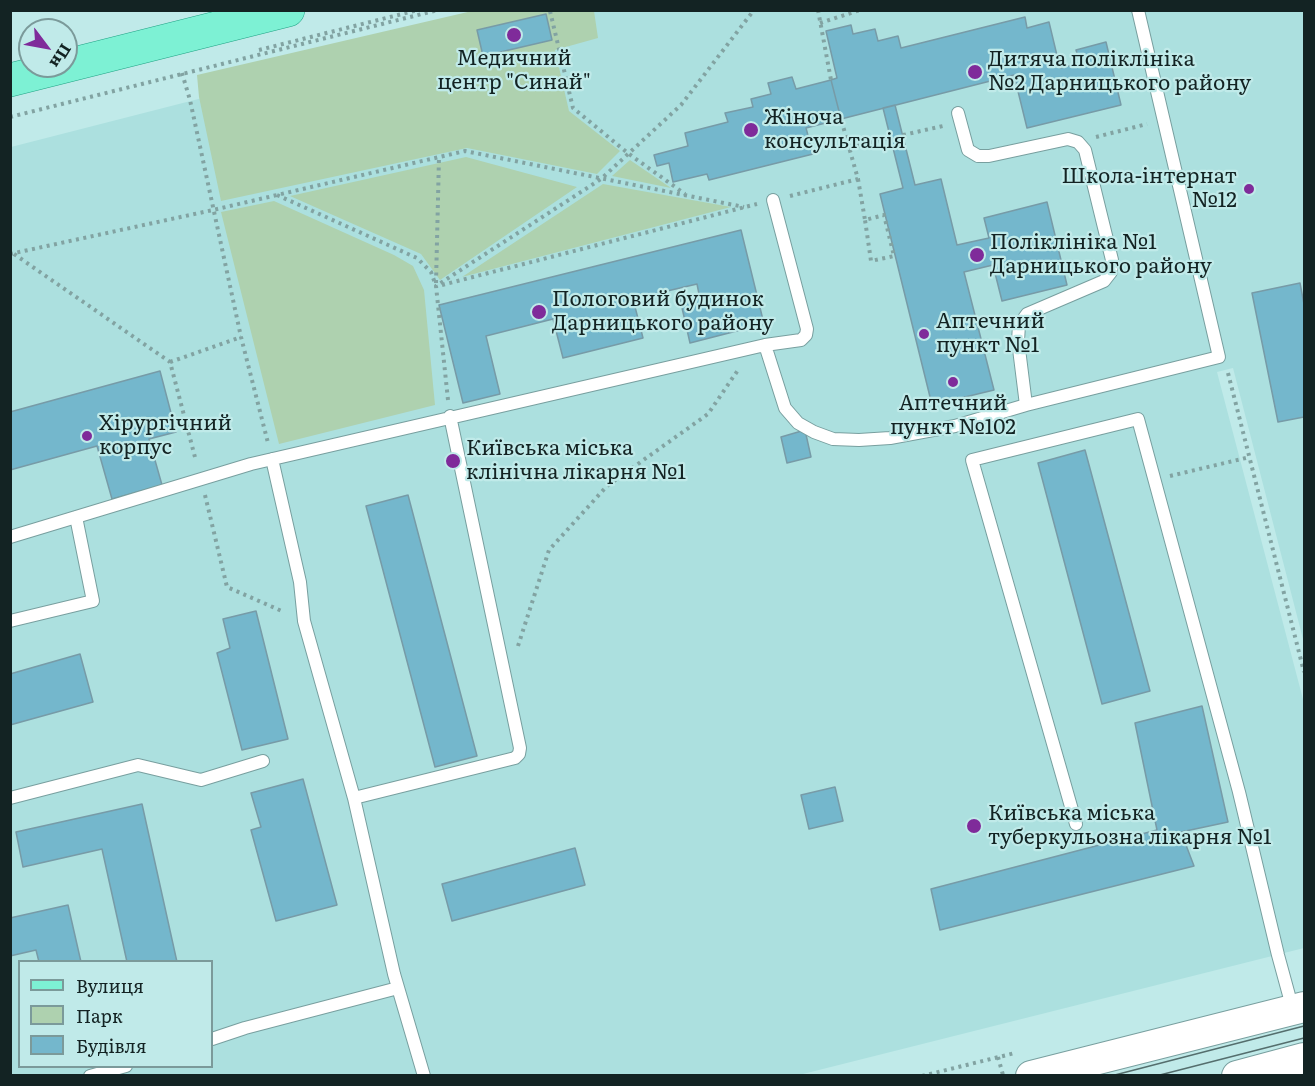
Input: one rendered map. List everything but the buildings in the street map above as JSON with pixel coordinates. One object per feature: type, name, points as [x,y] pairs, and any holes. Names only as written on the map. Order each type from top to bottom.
[{"type":"main road","points":[[10,80],[219,19],[288,10]]},
{"type":"street","points":[[1031,1076],[1299,1008]]},
{"type":"street","points":[[1237,1076],[1305,1058]]},
{"type":"lane","points":[[760,346],[785,408],[798,423],[833,439],[859,440],[900,436],[955,426],[1026,405],[1219,357],[1138,10]]},
{"type":"lane","points":[[960,117],[968,150],[978,156],[989,156],[1068,139],[1078,142],[1085,150],[1112,260],[1111,272],[1104,281],[1027,314],[1019,325],[1018,341],[1026,405]]},
{"type":"lane","points":[[10,537],[272,459],[760,346],[801,340],[806,335],[807,329],[773,200]]},
{"type":"lane","points":[[354,798],[515,758],[519,754],[520,748],[450,416]]},
{"type":"lane","points":[[1076,824],[972,460],[1138,419],[1239,792],[1278,955],[1299,1008]]},
{"type":"lane","points":[[272,459],[300,582],[304,621],[354,798],[398,988],[424,1076]]},
{"type":"lane","points":[[10,621],[93,601],[76,517]]},
{"type":"lane","points":[[10,798],[138,765],[201,780],[263,761]]},
{"type":"lane","points":[[213,1039],[245,1028],[398,988]]},
{"type":"lane","points":[[90,1076],[119,1068]]},
{"type":"path","points":[[10,117],[438,10]]},
{"type":"path","points":[[436,286],[601,179],[681,105],[754,10]]},
{"type":"path","points":[[818,10],[831,80]]},
{"type":"path","points":[[820,23],[860,10]]},
{"type":"path","points":[[550,11],[573,108],[629,154],[688,196]]},
{"type":"path","points":[[182,74],[190,100],[241,337],[272,459]]},
{"type":"path","points":[[903,135],[960,117]]},
{"type":"path","points":[[841,119],[858,178],[871,261],[894,256],[884,215],[865,220]]},
{"type":"path","points":[[1078,142],[1164,120]]},
{"type":"path","points":[[849,148],[891,138]]},
{"type":"path","points":[[11,253],[213,210],[465,151],[744,207]]},
{"type":"path","points":[[439,157],[436,286],[450,416]]},
{"type":"path","points":[[436,286],[858,178]]},
{"type":"path","points":[[276,195],[417,258],[430,272],[436,286]]},
{"type":"path","points":[[11,253],[170,362],[227,587],[304,621]]},
{"type":"path","points":[[170,362],[241,337]]},
{"type":"path","points":[[506,681],[549,550],[607,486],[708,414],[760,346]]},
{"type":"path","points":[[1219,357],[1227,370],[1305,672]]},
{"type":"path","points":[[1155,480],[1250,457]]},
{"type":"path","points":[[998,1057],[1004,1076]]},
{"type":"shaded area","name":"Київська міська клінічна лікарня №1","points":[[542,11],[1304,11],[1304,643],[1233,368],[1217,372],[1304,703],[1304,948],[799,1075],[11,1076],[11,147]]},
{"type":"green space","points":[[472,11],[594,11],[598,38],[555,50],[569,111],[620,151],[597,174],[467,148],[221,201],[199,97],[197,75]]},
{"type":"green space","points":[[466,157],[577,187],[440,280],[421,254],[290,196]]},
{"type":"green space","points":[[630,160],[671,188],[612,176]]},
{"type":"green space","points":[[603,184],[731,207],[462,277]]},
{"type":"green space","points":[[274,201],[394,255],[413,266],[424,290],[435,405],[279,444],[221,212]]},
{"type":"tram line","points":[[1111,1076],[1304,1026]]},
{"type":"tram line","points":[[1156,1076],[1304,1038]]},
{"type":"place","name":"Медичний центр \"Синай\"","points":[[514,35]]},
{"type":"place","name":"Дитяча поліклініка №2 Дарницького району","points":[[975,72]]},
{"type":"place","name":"Жіноча консультація","points":[[751,130]]},
{"type":"place","name":"Школа-інтернат №12","points":[[1249,189]]},
{"type":"place","name":"Поліклініка №1 Дарницького району","points":[[977,255]]},
{"type":"place","name":"Пологовий будинок Дарницького району","points":[[539,312]]},
{"type":"place","name":"Аптечний пункт №1","points":[[924,334]]},
{"type":"place","name":"Аптечний пункт №102","points":[[953,382]]},
{"type":"place","name":"Хірургічний корпус","points":[[87,436]]},
{"type":"place","name":"Київська міська клінічна лікарня №1","points":[[453,461]]},
{"type":"place","name":"Київська міська туберкульозна лікарня №1","points":[[974,826]]}]
